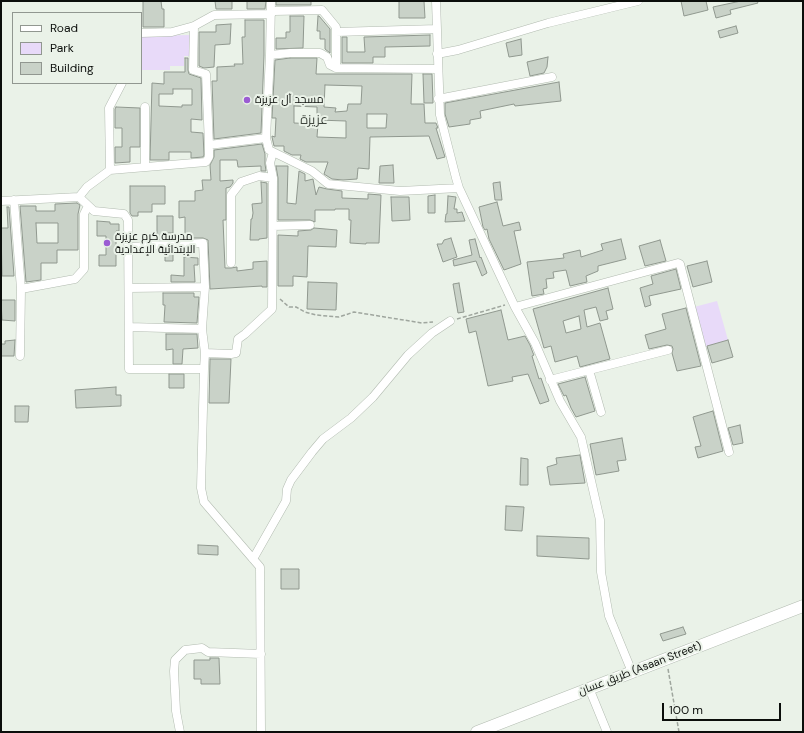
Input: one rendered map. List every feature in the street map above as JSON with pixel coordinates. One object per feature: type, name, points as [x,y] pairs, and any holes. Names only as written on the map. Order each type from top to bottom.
[{"type":"street","points":[[271,1],[266,138],[269,150],[312,171],[328,184],[400,191],[459,188]]},
{"type":"street","points":[[322,1],[322,10],[336,27],[336,68]]},
{"type":"street","points":[[436,1],[438,99],[440,115],[459,188],[514,305],[535,343],[560,401],[581,437],[600,520],[601,572],[609,616],[632,672]]},
{"type":"street","points":[[437,54],[458,50],[548,23],[638,1]]},
{"type":"street","points":[[142,34],[172,32],[194,26],[214,15],[271,14],[274,11],[322,10]]},
{"type":"street","points":[[79,197],[87,187],[110,170],[206,162],[209,157],[209,145],[206,74],[194,70],[194,26]]},
{"type":"street","points":[[336,32],[437,29]]},
{"type":"street","points":[[270,55],[290,52],[320,53],[327,57],[330,65],[336,68],[438,69]]},
{"type":"street","points":[[438,99],[552,77]]},
{"type":"street","points":[[110,170],[109,108],[121,84]]},
{"type":"street","points":[[145,107],[146,166]]},
{"type":"street","points":[[209,145],[266,138]]},
{"type":"street","points":[[205,352],[236,353],[238,339],[272,309],[273,178],[270,163],[273,152]]},
{"type":"street","points":[[231,263],[230,194],[241,182],[259,176],[273,178]]},
{"type":"street","points":[[1,201],[79,197],[94,211],[124,214],[128,220],[129,247],[128,369],[204,369]]},
{"type":"street","points":[[14,200],[21,289],[20,356]]},
{"type":"street","points":[[21,289],[74,279],[84,269],[84,214],[88,206]]},
{"type":"street","points":[[273,226],[310,225]]},
{"type":"street","points":[[129,247],[204,243],[205,287],[202,329],[205,352],[201,488],[204,502],[260,567],[261,732]]},
{"type":"street","points":[[514,305],[678,263],[680,264],[729,452]]},
{"type":"street","points":[[129,288],[205,287]]},
{"type":"street","points":[[253,559],[286,501],[287,489],[291,480],[312,452],[323,439],[351,418],[373,397],[408,355],[432,332],[450,321]]},
{"type":"street","points":[[129,327],[202,329]]},
{"type":"street","points":[[550,380],[668,350]]},
{"type":"street","points":[[589,370],[601,412]]},
{"type":"street","name":"طريق عسان (Asaan Street)","points":[[477,732],[803,606]]},
{"type":"street","points":[[180,732],[176,711],[174,671],[175,660],[185,650],[202,648],[208,652],[261,654]]},
{"type":"street","points":[[590,688],[607,732]]},
{"type":"path","points":[[272,290],[284,304],[289,307],[296,307],[305,312],[316,315],[339,317],[354,312],[422,323],[450,321],[514,305]]},
{"type":"path","points":[[666,659],[679,732]]},
{"type":"green space","points":[[191,35],[190,56],[184,56],[184,66],[170,66],[170,70],[142,70],[142,36]]},
{"type":"green space","points":[[717,301],[728,340],[704,347],[694,307]]},
{"type":"building","points":[[143,1],[161,1],[162,9],[164,9],[164,27],[143,27]]},
{"type":"building","points":[[215,1],[232,1],[232,9],[216,9]]},
{"type":"building","points":[[247,1],[266,1],[265,9],[247,9]]},
{"type":"building","points":[[276,1],[311,1],[311,5],[276,5]]},
{"type":"building","points":[[399,1],[424,1],[425,18],[399,18]]},
{"type":"building","points":[[681,1],[706,1],[708,10],[684,16]]},
{"type":"building","points":[[741,1],[757,1],[758,3],[730,10],[731,14],[716,18],[713,7]]},
{"type":"building","points":[[290,16],[304,16],[303,48],[276,49],[276,38],[286,38],[286,32],[290,32]]},
{"type":"building","points":[[318,16],[330,29],[330,53],[325,49],[325,39],[320,39],[320,31],[317,31]]},
{"type":"building","points":[[245,20],[264,20],[261,133],[214,139],[212,81],[217,81],[217,67],[243,64],[242,37],[245,37]]},
{"type":"building","points":[[231,24],[230,44],[215,45],[214,67],[204,68],[199,66],[199,32],[216,32],[216,25]]},
{"type":"building","points":[[736,26],[738,33],[720,38],[718,31]]},
{"type":"building","points":[[430,35],[430,46],[385,47],[385,57],[373,57],[373,63],[342,63],[342,37],[347,37],[347,52],[365,52],[364,37]]},
{"type":"building","points":[[521,39],[522,55],[509,57],[506,43]]},
{"type":"building","points":[[548,57],[547,67],[544,73],[530,76],[527,62]]},
{"type":"building","points":[[185,58],[188,58],[189,74],[201,78],[202,120],[191,119],[191,132],[203,133],[204,155],[203,157],[191,158],[191,152],[169,152],[169,160],[150,160],[152,83],[164,84],[164,72],[185,72]],"holes":[[[173,89],[192,89],[192,105],[182,105],[182,107],[159,106],[159,94],[173,94]]]},
{"type":"building","points":[[290,58],[317,58],[316,74],[412,74],[411,104],[424,104],[425,123],[436,123],[438,128],[436,128],[445,157],[437,159],[429,136],[370,137],[369,169],[358,168],[357,179],[343,180],[332,179],[324,174],[328,162],[306,162],[300,159],[301,155],[292,155],[284,151],[284,146],[274,146],[272,136],[275,137],[276,118],[272,118],[275,60]],"holes":[[[325,85],[362,86],[361,104],[348,104],[347,111],[335,112],[336,108],[324,107]],[[294,106],[317,107],[317,120],[346,121],[346,138],[317,137],[318,124],[294,123]],[[367,114],[387,114],[386,128],[367,128]]]},
{"type":"building","points":[[423,74],[432,74],[433,103],[424,103]]},
{"type":"building","points":[[559,82],[561,101],[515,106],[514,104],[480,111],[481,118],[470,120],[470,124],[449,127],[445,114],[445,103]]},
{"type":"building","points":[[116,107],[140,108],[140,147],[130,147],[130,162],[115,163],[115,147],[122,147],[122,128],[115,128]]},
{"type":"building","points":[[262,144],[265,154],[266,171],[261,171],[261,166],[238,167],[237,160],[220,160],[220,181],[233,180],[230,187],[226,188],[226,220],[223,220],[225,268],[237,267],[237,271],[253,269],[253,262],[267,261],[267,287],[210,289],[208,240],[203,238],[185,238],[185,217],[179,218],[179,201],[195,201],[195,191],[203,190],[202,180],[211,180],[210,165],[214,157],[214,150]]},
{"type":"building","points":[[393,165],[394,183],[379,183],[380,166]]},
{"type":"building","points":[[276,166],[288,166],[287,203],[296,204],[299,171],[305,174],[305,181],[313,179],[316,195],[319,187],[342,191],[342,198],[368,199],[368,194],[381,195],[379,243],[350,243],[351,220],[349,220],[349,209],[315,210],[315,222],[310,220],[278,220],[278,178]]},
{"type":"building","points":[[261,182],[267,183],[267,238],[250,240],[251,219],[253,213],[252,204],[262,203]]},
{"type":"building","points":[[500,182],[502,200],[495,200],[493,183]]},
{"type":"building","points":[[130,186],[165,186],[165,204],[152,204],[152,212],[138,212],[138,216],[132,216],[130,213]]},
{"type":"building","points":[[435,195],[435,213],[428,213],[428,196]]},
{"type":"building","points":[[448,196],[456,197],[454,209],[457,209],[457,213],[462,212],[465,221],[445,222]]},
{"type":"building","points":[[391,197],[409,197],[410,220],[392,221]]},
{"type":"building","points":[[497,202],[503,226],[519,222],[521,230],[514,231],[521,264],[504,270],[489,239],[487,229],[485,230],[483,227],[479,207]]},
{"type":"building","points":[[77,203],[80,205],[78,214],[78,250],[57,250],[57,263],[41,263],[41,280],[26,282],[20,206],[36,206],[36,211],[55,211],[55,204]],"holes":[[[36,223],[58,223],[58,243],[37,243]]]},
{"type":"building","points":[[7,207],[9,207],[14,276],[2,276],[1,228],[8,228]]},
{"type":"building","points":[[157,216],[173,216],[173,233],[166,233],[166,239],[142,241],[142,234],[157,234]]},
{"type":"building","points":[[97,221],[110,222],[110,224],[119,224],[119,231],[116,231],[116,266],[99,266],[99,255],[106,255],[106,236],[97,236]]},
{"type":"building","points":[[314,228],[337,230],[336,247],[308,246],[307,277],[293,276],[293,286],[278,286],[278,235],[298,236],[298,231],[311,230]]},
{"type":"building","points":[[451,238],[457,257],[443,262],[437,244],[442,244],[444,240]]},
{"type":"building","points":[[475,239],[480,258],[481,257],[487,273],[482,276],[476,261],[454,266],[453,260],[472,255],[469,240]]},
{"type":"building","points":[[621,239],[626,259],[598,266],[598,271],[586,276],[587,282],[570,286],[566,270],[553,272],[554,278],[546,279],[547,288],[543,289],[544,294],[532,296],[527,262],[564,258],[563,254],[580,250],[581,257],[603,250],[601,244]]},
{"type":"building","points":[[660,240],[666,261],[645,266],[639,246]]},
{"type":"building","points":[[173,250],[173,261],[165,261],[165,251]]},
{"type":"building","points":[[184,257],[198,258],[198,265],[194,265],[195,282],[171,282],[171,275],[184,276]]},
{"type":"building","points":[[707,261],[712,282],[693,287],[687,266]]},
{"type":"building","points":[[676,269],[681,289],[649,296],[651,305],[645,307],[640,288],[653,284],[651,276]]},
{"type":"building","points":[[308,282],[337,283],[336,310],[307,309]]},
{"type":"building","points":[[459,283],[464,312],[458,313],[453,284]]},
{"type":"building","points":[[608,288],[613,309],[606,311],[608,319],[600,321],[596,307],[584,310],[587,327],[600,323],[610,359],[580,367],[577,356],[555,362],[551,346],[544,348],[533,309]],"holes":[[[579,316],[581,329],[566,333],[563,321]]]},
{"type":"building","points":[[163,293],[194,293],[194,297],[199,297],[197,323],[164,322],[165,305],[163,305]]},
{"type":"building","points":[[1,300],[15,300],[15,321],[2,320]]},
{"type":"building","points":[[686,308],[701,366],[677,371],[672,353],[672,346],[667,345],[649,349],[645,335],[666,329],[662,314]]},
{"type":"building","points":[[501,310],[508,340],[525,336],[530,345],[534,355],[532,356],[539,379],[541,378],[549,401],[540,404],[528,374],[512,377],[513,381],[488,386],[476,331],[469,333],[466,319]]},
{"type":"building","points":[[166,334],[197,334],[198,348],[183,349],[182,364],[173,364],[173,349],[166,350]]},
{"type":"building","points":[[15,340],[14,356],[1,356],[1,344],[5,344],[5,341]]},
{"type":"building","points":[[728,340],[733,357],[712,363],[707,346]]},
{"type":"building","points":[[210,359],[231,359],[229,403],[209,403]]},
{"type":"building","points":[[169,374],[184,374],[184,388],[169,388]]},
{"type":"building","points":[[585,377],[595,411],[576,417],[566,395],[564,396],[558,384]]},
{"type":"building","points":[[116,387],[116,395],[121,395],[121,406],[76,408],[75,390]]},
{"type":"building","points":[[15,406],[29,406],[28,422],[15,422]]},
{"type":"building","points":[[713,411],[723,451],[698,458],[695,447],[701,446],[693,417]]},
{"type":"building","points":[[740,425],[743,443],[733,445],[728,428]]},
{"type":"building","points":[[622,438],[626,460],[617,461],[619,471],[596,475],[590,444]]},
{"type":"building","points":[[580,455],[585,483],[550,485],[547,467],[557,464],[556,458]]},
{"type":"building","points":[[521,458],[528,459],[528,485],[520,485]]},
{"type":"building","points":[[506,506],[524,507],[522,531],[505,530]]},
{"type":"building","points":[[537,536],[589,538],[589,559],[537,556]]},
{"type":"building","points":[[198,545],[218,546],[218,555],[198,554]]},
{"type":"building","points":[[281,569],[299,569],[299,589],[281,589]]},
{"type":"building","points":[[683,627],[686,634],[663,641],[660,634]]},
{"type":"building","points":[[210,658],[219,658],[220,684],[201,684],[201,679],[194,679],[194,660],[210,660]]},
{"type":"place","name":"مسجد آل عزيزة","points":[[247,100]]},
{"type":"place","name":"مدرسة كرم عزيزة الإبتدائية الإعدادية","points":[[107,243]]},
{"type":"district","name":"عزيزة","points":[[314,121]]}]
